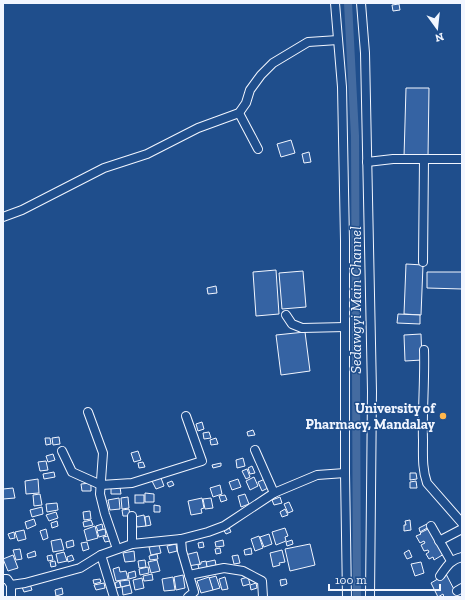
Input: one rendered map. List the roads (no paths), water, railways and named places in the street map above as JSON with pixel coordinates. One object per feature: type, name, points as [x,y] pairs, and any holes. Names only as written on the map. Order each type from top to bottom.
[{"type":"street","points":[[335,3],[342,87],[345,241],[345,473],[347,597]]},
{"type":"street","points":[[361,3],[365,53],[372,391],[370,597]]},
{"type":"street","points":[[3,216],[22,210],[104,168],[147,154],[198,128],[239,113],[246,103],[250,90],[261,75],[273,63],[308,42],[338,40]]},
{"type":"street","points":[[239,113],[258,149]]},
{"type":"street","points":[[367,162],[394,159],[462,159]]},
{"type":"street","points":[[423,262],[424,159]]},
{"type":"street","points":[[286,315],[292,324],[302,328],[345,328]]},
{"type":"street","points":[[424,350],[422,420],[424,476],[427,483],[462,522]]},
{"type":"street","points":[[88,412],[103,453],[100,494],[117,549]]},
{"type":"street","points":[[62,451],[72,472],[101,485],[132,483],[202,461],[186,416]]},
{"type":"street","points":[[255,450],[274,493]]},
{"type":"street","points":[[7,581],[25,583],[80,568],[101,555],[132,544],[182,539],[208,532],[224,526],[274,493],[317,475],[345,473]]},
{"type":"street","points":[[132,516],[132,544]]},
{"type":"street","points":[[431,526],[451,561]]},
{"type":"street","points":[[439,541],[462,529]]},
{"type":"street","points":[[182,539],[182,551],[194,592],[188,597]]},
{"type":"street","points":[[101,555],[114,597]]},
{"type":"street","points":[[440,576],[451,561],[462,557]]},
{"type":"street","points":[[189,574],[224,568],[243,571],[262,581],[262,597]]},
{"type":"street","points":[[3,570],[11,597]]},
{"type":"waterway","name":"Sedawgyi Main Channel","points":[[348,3],[355,136],[357,597]]},
{"type":"place","name":"University of Pharmacy, Mandalay","points":[[443,416]]}]
